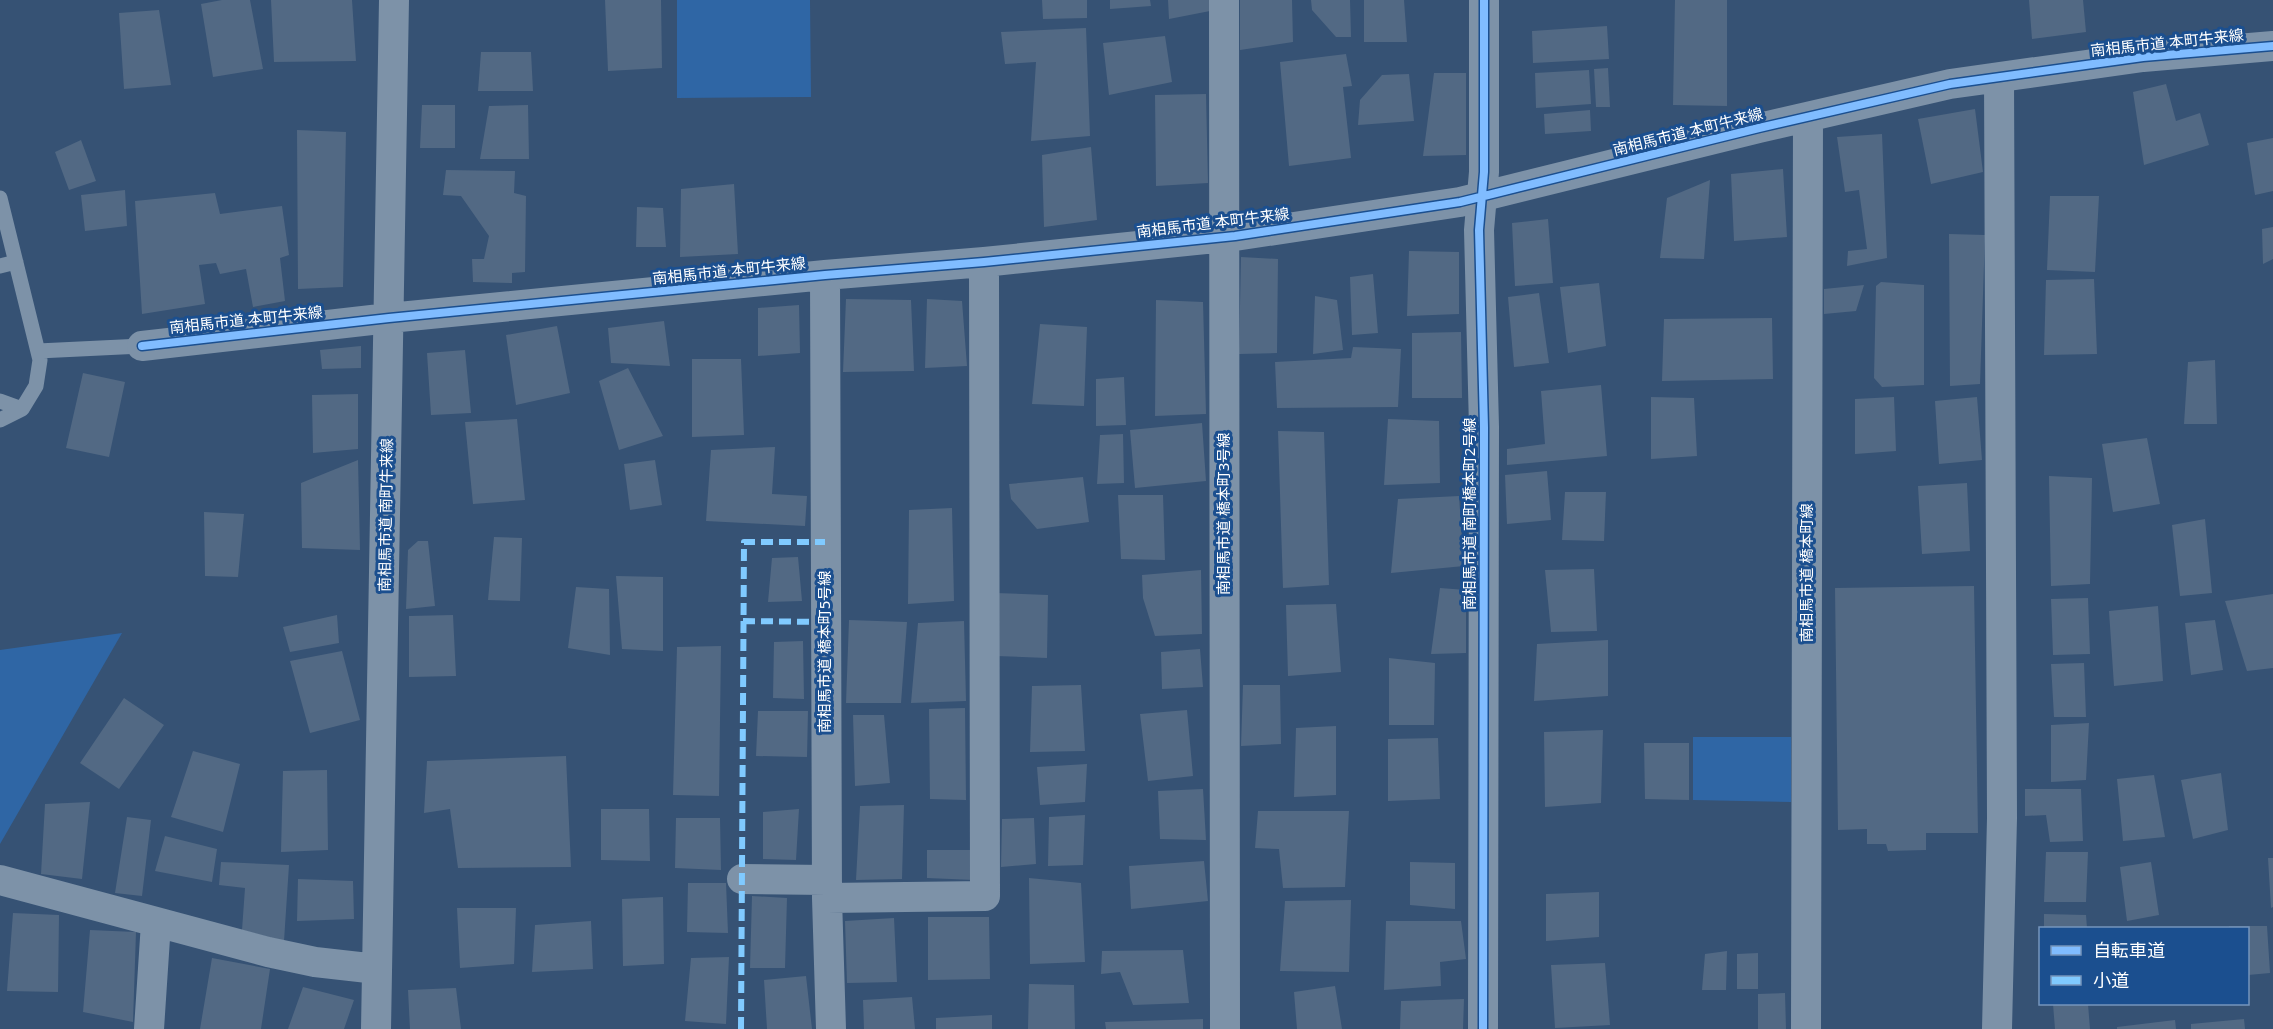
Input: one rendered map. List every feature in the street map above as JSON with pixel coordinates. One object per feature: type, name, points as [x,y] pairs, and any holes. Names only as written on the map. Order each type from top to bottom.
[{"type":"street","name":"南相馬市道 南町牛来線","points":[[376,1029],[394,0]]},
{"type":"street","name":"南相馬市道 橋本町3号線","points":[[1224,0],[1225,1029]]},
{"type":"street","name":"南相馬市道 南町橋本町2号線","points":[[1483,1029],[1484,427],[1479,230],[1480,197],[1484,172],[1484,0]]},
{"type":"street","name":"南相馬市道 本町牛来線","points":[[142,346],[389,318],[1225,237],[1460,202],[1950,84],[2143,57],[2273,46]]},
{"type":"street","points":[[1997,1029],[2002,818],[1998,78]]},
{"type":"street","name":"南相馬市道 橋本町線","points":[[1806,1029],[1808,117]]},
{"type":"street","points":[[741,879],[826,889],[985,896],[984,262]]},
{"type":"street","name":"南相馬市道 橋本町5号線","points":[[825,275],[826,889],[831,1029]]},
{"type":"street","points":[[0,880],[156,923],[315,962],[377,969]]},
{"type":"street","points":[[150,1029],[156,923]]},
{"type":"lane","points":[[0,198],[40,360],[36,386],[22,409],[0,420]]},
{"type":"lane","points":[[0,266],[16,262]]},
{"type":"lane","points":[[38,351],[142,346]]},
{"type":"lane","points":[[0,401],[22,409]]},
{"type":"shaded area","points":[[677,0],[810,0],[811,97],[677,98]]},
{"type":"shaded area","points":[[122,633],[0,844],[0,650]]},
{"type":"shaded area","points":[[1693,737],[1791,737],[1791,802],[1693,800]]},
{"type":"building","points":[[222,0],[250,0],[263,69],[213,77],[201,4]]},
{"type":"building","points":[[271,0],[352,0],[356,61],[274,62]]},
{"type":"building","points":[[605,0],[661,0],[662,68],[608,71]]},
{"type":"building","points":[[1042,0],[1087,0],[1087,18],[1043,19]]},
{"type":"building","points":[[1110,0],[1150,0],[1151,6],[1110,9]]},
{"type":"building","points":[[1168,0],[1210,0],[1210,11],[1169,19]]},
{"type":"building","points":[[1240,0],[1292,0],[1293,42],[1240,50]]},
{"type":"building","points":[[1311,0],[1350,0],[1351,37],[1336,37],[1312,10]]},
{"type":"building","points":[[1364,0],[1404,0],[1407,42],[1364,42]]},
{"type":"building","points":[[1675,0],[1727,0],[1727,106],[1673,105]]},
{"type":"building","points":[[2029,0],[2083,0],[2086,32],[2032,39]]},
{"type":"building","points":[[159,10],[171,85],[124,89],[119,13]]},
{"type":"building","points":[[1607,26],[1609,59],[1533,63],[1532,31]]},
{"type":"building","points":[[1086,28],[1090,136],[1031,141],[1036,62],[1005,64],[1001,32]]},
{"type":"building","points":[[1165,36],[1172,82],[1109,95],[1103,43]]},
{"type":"building","points":[[481,52],[531,52],[533,91],[478,91]]},
{"type":"building","points":[[1346,54],[1352,86],[1343,87],[1351,158],[1289,166],[1280,62]]},
{"type":"building","points":[[1608,68],[1610,107],[1596,107],[1594,69]]},
{"type":"building","points":[[1589,70],[1591,104],[1536,108],[1535,73]]},
{"type":"building","points":[[1434,73],[1466,73],[1466,155],[1423,156]]},
{"type":"building","points":[[1409,74],[1414,121],[1358,125],[1360,100],[1382,75]]},
{"type":"building","points":[[2166,84],[2176,121],[2200,113],[2209,145],[2144,165],[2133,92]]},
{"type":"building","points":[[1206,94],[1208,183],[1156,186],[1155,95]]},
{"type":"building","points":[[422,105],[455,105],[455,148],[420,148]]},
{"type":"building","points":[[528,105],[529,159],[480,159],[489,106]]},
{"type":"building","points":[[1975,109],[1983,172],[1931,184],[1918,119]]},
{"type":"building","points":[[1590,110],[1591,131],[1545,134],[1544,114]]},
{"type":"building","points":[[297,130],[346,132],[343,287],[298,289]]},
{"type":"building","points":[[1882,134],[1887,258],[1847,266],[1848,251],[1867,249],[1859,190],[1845,192],[1837,137]]},
{"type":"building","points":[[2273,138],[2273,191],[2255,195],[2247,143]]},
{"type":"building","points":[[81,140],[96,181],[69,190],[55,152]]},
{"type":"building","points":[[1091,147],[1097,220],[1044,227],[1042,155]]},
{"type":"building","points":[[1783,169],[1787,237],[1734,241],[1731,174]]},
{"type":"building","points":[[446,170],[515,171],[514,193],[526,196],[525,272],[512,273],[512,283],[473,282],[472,259],[484,259],[489,236],[461,196],[443,195]]},
{"type":"building","points":[[1710,180],[1704,259],[1660,258],[1667,198]]},
{"type":"building","points":[[734,184],[738,254],[680,257],[681,189]]},
{"type":"building","points":[[125,190],[127,226],[85,231],[81,195]]},
{"type":"building","points":[[215,193],[220,214],[282,206],[289,255],[280,258],[285,301],[253,307],[246,269],[220,274],[216,263],[199,265],[205,304],[142,314],[135,201]]},
{"type":"building","points":[[2050,196],[2099,196],[2095,272],[2047,270]]},
{"type":"building","points":[[637,207],[663,208],[666,247],[636,247]]},
{"type":"building","points":[[1548,219],[1553,283],[1515,286],[1512,223]]},
{"type":"building","points":[[2273,227],[2273,259],[2263,264],[2262,229]]},
{"type":"building","points":[[1949,234],[1985,235],[1980,384],[1950,386]]},
{"type":"building","points":[[1409,251],[1459,252],[1459,314],[1407,316]]},
{"type":"building","points":[[1241,257],[1278,259],[1277,353],[1239,354]]},
{"type":"building","points":[[1373,274],[1378,333],[1352,335],[1350,277]]},
{"type":"building","points":[[2094,279],[2097,354],[2044,355],[2046,280]]},
{"type":"building","points":[[1881,282],[1924,285],[1924,385],[1882,387],[1874,378],[1876,286]]},
{"type":"building","points":[[1599,283],[1606,346],[1568,353],[1560,287]]},
{"type":"building","points":[[1864,285],[1856,311],[1824,314],[1824,289]]},
{"type":"building","points":[[1539,293],[1549,363],[1514,367],[1508,297]]},
{"type":"building","points":[[1315,296],[1337,300],[1343,350],[1313,354]]},
{"type":"building","points":[[846,299],[911,300],[914,371],[843,372]]},
{"type":"building","points":[[927,299],[962,301],[967,366],[925,368]]},
{"type":"building","points":[[1156,300],[1203,302],[1206,414],[1155,416]]},
{"type":"building","points":[[799,305],[800,353],[758,356],[758,308]]},
{"type":"building","points":[[1772,318],[1773,379],[1662,381],[1664,319]]},
{"type":"building","points":[[664,321],[670,366],[611,363],[608,328]]},
{"type":"building","points":[[1040,324],[1087,327],[1084,406],[1032,404]]},
{"type":"building","points":[[557,326],[570,393],[516,405],[506,335]]},
{"type":"building","points":[[1461,332],[1462,398],[1412,398],[1412,333]]},
{"type":"building","points":[[361,346],[361,368],[322,369],[320,350]]},
{"type":"building","points":[[1353,347],[1401,349],[1398,407],[1277,408],[1275,362],[1351,358]]},
{"type":"building","points":[[465,350],[471,413],[431,415],[427,353]]},
{"type":"building","points":[[692,359],[741,359],[744,435],[692,437]]},
{"type":"building","points":[[2215,360],[2217,424],[2184,424],[2188,362]]},
{"type":"building","points":[[628,368],[663,436],[619,450],[599,381]]},
{"type":"building","points":[[83,373],[125,382],[109,457],[66,448]]},
{"type":"building","points":[[1124,377],[1126,425],[1096,426],[1096,379]]},
{"type":"building","points":[[1601,385],[1607,456],[1507,465],[1507,449],[1545,444],[1541,391]]},
{"type":"building","points":[[358,394],[358,449],[313,453],[312,395]]},
{"type":"building","points":[[1651,397],[1694,398],[1697,456],[1651,459]]},
{"type":"building","points":[[1894,397],[1896,451],[1855,454],[1855,399]]},
{"type":"building","points":[[1977,397],[1982,460],[1939,464],[1935,401]]},
{"type":"building","points":[[517,419],[525,500],[473,504],[465,422]]},
{"type":"building","points":[[1388,419],[1439,421],[1440,483],[1384,485]]},
{"type":"building","points":[[1202,423],[1206,481],[1135,488],[1130,430]]},
{"type":"building","points":[[1278,431],[1324,432],[1329,585],[1283,588]]},
{"type":"building","points":[[1123,434],[1124,483],[1097,484],[1100,435]]},
{"type":"building","points":[[2147,438],[2160,504],[2113,512],[2102,444]]},
{"type":"building","points":[[775,447],[772,494],[807,496],[805,526],[706,521],[711,450]]},
{"type":"building","points":[[358,460],[360,550],[302,548],[301,483]]},
{"type":"building","points":[[655,460],[662,505],[630,510],[624,464]]},
{"type":"building","points":[[1547,471],[1551,520],[1507,524],[1505,475]]},
{"type":"building","points":[[2049,476],[2092,478],[2090,584],[2051,586]]},
{"type":"building","points":[[1083,477],[1089,522],[1037,529],[1011,499],[1009,484]]},
{"type":"building","points":[[1967,483],[1970,551],[1922,554],[1918,486]]},
{"type":"building","points":[[1565,492],[1606,492],[1604,541],[1562,540]]},
{"type":"building","points":[[1118,495],[1163,495],[1165,560],[1121,559]]},
{"type":"building","points":[[1459,496],[1464,566],[1391,573],[1398,499]]},
{"type":"building","points":[[952,508],[954,601],[908,604],[909,510]]},
{"type":"building","points":[[204,512],[244,514],[238,577],[205,576]]},
{"type":"building","points":[[2205,519],[2212,593],[2180,596],[2172,525]]},
{"type":"building","points":[[494,537],[522,538],[520,601],[488,600]]},
{"type":"building","points":[[418,541],[428,541],[435,606],[406,609],[408,550]]},
{"type":"building","points":[[798,557],[802,601],[768,602],[772,558]]},
{"type":"building","points":[[1594,569],[1597,631],[1551,632],[1545,570]]},
{"type":"building","points":[[1201,570],[1202,634],[1155,636],[1143,598],[1142,575]]},
{"type":"building","points":[[616,576],[663,577],[663,651],[622,649]]},
{"type":"building","points":[[1974,586],[1978,833],[1926,833],[1926,850],[1888,851],[1886,844],[1867,844],[1867,829],[1838,830],[1835,588]]},
{"type":"building","points":[[576,587],[609,589],[610,655],[568,648]]},
{"type":"building","points":[[1440,588],[1466,590],[1466,653],[1431,654]]},
{"type":"building","points":[[995,593],[1048,595],[1047,658],[996,656]]},
{"type":"building","points":[[2273,594],[2273,668],[2247,671],[2225,601]]},
{"type":"building","points":[[2088,598],[2090,654],[2053,655],[2051,599]]},
{"type":"building","points":[[1336,604],[1341,672],[1288,676],[1286,605]]},
{"type":"building","points":[[2158,606],[2163,681],[2114,686],[2109,611]]},
{"type":"building","points":[[337,615],[339,643],[290,652],[283,627]]},
{"type":"building","points":[[453,615],[456,676],[409,677],[409,616]]},
{"type":"building","points":[[849,620],[907,622],[901,703],[846,703]]},
{"type":"building","points":[[2215,620],[2223,670],[2191,675],[2185,623]]},
{"type":"building","points":[[964,621],[966,701],[911,703],[918,623]]},
{"type":"building","points":[[1608,640],[1608,696],[1534,701],[1537,644]]},
{"type":"building","points":[[803,641],[804,699],[773,698],[774,642]]},
{"type":"building","points":[[721,646],[719,796],[673,795],[677,647]]},
{"type":"building","points":[[1200,649],[1203,687],[1162,689],[1161,652]]},
{"type":"building","points":[[342,651],[360,720],[310,733],[290,661]]},
{"type":"building","points":[[1389,658],[1435,663],[1434,725],[1389,725]]},
{"type":"building","points":[[2084,663],[2086,717],[2054,717],[2051,664]]},
{"type":"building","points":[[1081,685],[1085,751],[1030,752],[1032,686]]},
{"type":"building","points":[[1243,685],[1280,685],[1281,744],[1241,746]]},
{"type":"building","points":[[124,698],[164,725],[119,789],[80,763]]},
{"type":"building","points":[[965,708],[966,800],[930,799],[929,709]]},
{"type":"building","points":[[1187,710],[1193,776],[1148,781],[1140,714]]},
{"type":"building","points":[[758,711],[808,711],[807,757],[756,756]]},
{"type":"building","points":[[853,715],[884,715],[890,783],[855,786]]},
{"type":"building","points":[[2089,723],[2086,780],[2051,782],[2051,725]]},
{"type":"building","points":[[1336,726],[1336,795],[1294,797],[1296,728]]},
{"type":"building","points":[[1603,730],[1601,803],[1545,807],[1544,732]]},
{"type":"building","points":[[1438,738],[1440,799],[1388,801],[1388,739]]},
{"type":"building","points":[[1644,743],[1689,743],[1689,800],[1645,799]]},
{"type":"building","points":[[193,751],[240,764],[223,832],[171,817]]},
{"type":"building","points":[[566,756],[571,867],[458,868],[450,809],[424,813],[427,761]]},
{"type":"building","points":[[1087,764],[1085,802],[1040,805],[1037,767]]},
{"type":"building","points":[[327,770],[328,850],[281,852],[283,771]]},
{"type":"building","points":[[2221,773],[2228,830],[2193,839],[2181,780]]},
{"type":"building","points":[[2154,775],[2165,837],[2123,841],[2117,779]]},
{"type":"building","points":[[1203,789],[1206,840],[1160,839],[1158,791]]},
{"type":"building","points":[[2025,789],[2081,789],[2083,841],[2050,842],[2046,815],[2025,816]]},
{"type":"building","points":[[90,802],[82,879],[41,874],[45,804]]},
{"type":"building","points":[[904,805],[902,879],[856,880],[860,806]]},
{"type":"building","points":[[601,809],[649,809],[650,861],[601,860]]},
{"type":"building","points":[[799,809],[796,860],[763,859],[763,812]]},
{"type":"building","points":[[1258,811],[1349,811],[1345,887],[1283,888],[1279,849],[1255,848]]},
{"type":"building","points":[[1085,815],[1083,865],[1048,866],[1049,817]]},
{"type":"building","points":[[127,817],[151,820],[142,896],[115,893]]},
{"type":"building","points":[[676,818],[720,818],[721,870],[675,868]]},
{"type":"building","points":[[1034,818],[1036,864],[1001,867],[1002,819]]},
{"type":"building","points":[[165,836],[217,849],[212,882],[155,871]]},
{"type":"building","points":[[927,850],[970,850],[974,880],[927,878]]},
{"type":"building","points":[[2046,852],[2088,852],[2086,902],[2044,902]]},
{"type":"building","points":[[2268,858],[2273,858],[2273,907],[2271,908]]},
{"type":"building","points":[[1204,861],[1208,901],[1131,909],[1129,866]]},
{"type":"building","points":[[221,862],[289,865],[284,941],[242,930],[245,888],[219,885]]},
{"type":"building","points":[[1410,862],[1455,863],[1455,909],[1410,905]]},
{"type":"building","points":[[2151,862],[2159,915],[2127,921],[2120,867]]},
{"type":"building","points":[[1029,878],[1081,883],[1085,962],[1030,964]]},
{"type":"building","points":[[298,879],[353,881],[354,919],[297,921]]},
{"type":"building","points":[[688,883],[726,883],[728,933],[687,932]]},
{"type":"building","points":[[1599,892],[1599,937],[1546,941],[1546,894]]},
{"type":"building","points":[[752,896],[787,898],[785,968],[750,968]]},
{"type":"building","points":[[663,897],[664,964],[623,966],[622,899]]},
{"type":"building","points":[[1351,900],[1349,972],[1280,971],[1285,901]]},
{"type":"building","points":[[457,908],[516,908],[514,964],[460,968]]},
{"type":"building","points":[[13,913],[59,915],[58,992],[7,991]]},
{"type":"building","points":[[2044,914],[2086,915],[2087,927],[2044,927]]},
{"type":"building","points":[[928,917],[989,917],[990,979],[928,980]]},
{"type":"building","points":[[894,918],[897,982],[847,983],[845,921]]},
{"type":"building","points":[[591,921],[593,969],[532,972],[535,925]]},
{"type":"building","points":[[1386,921],[1461,921],[1466,959],[1440,962],[1441,986],[1384,990]]},
{"type":"building","points":[[2267,926],[2270,973],[2249,975],[2249,927],[2229,927]]},
{"type":"building","points":[[90,930],[136,932],[133,1022],[83,1012]]},
{"type":"building","points":[[1183,950],[1189,1003],[1133,1005],[1120,972],[1101,974],[1102,951]]},
{"type":"building","points":[[1727,951],[1726,990],[1702,990],[1705,954]]},
{"type":"building","points":[[1758,953],[1758,989],[1737,989],[1737,954]]},
{"type":"building","points":[[729,957],[726,1024],[685,1021],[691,958]]},
{"type":"building","points":[[212,958],[270,969],[261,1029],[200,1029]]},
{"type":"building","points":[[1605,963],[1610,1025],[1555,1028],[1551,965]]},
{"type":"building","points":[[806,976],[812,1029],[767,1029],[764,980]]},
{"type":"building","points":[[1029,984],[1074,985],[1075,1029],[1028,1029]]},
{"type":"building","points":[[1335,986],[1342,1029],[1297,1029],[1294,992]]},
{"type":"building","points":[[303,987],[354,1000],[344,1029],[288,1029]]},
{"type":"building","points":[[456,988],[461,1029],[410,1029],[408,990]]},
{"type":"building","points":[[1785,993],[1786,1029],[1758,1029],[1758,994]]},
{"type":"building","points":[[912,997],[915,1029],[864,1029],[863,1000]]},
{"type":"building","points":[[1464,999],[1463,1029],[1400,1029],[1401,1001]]},
{"type":"building","points":[[2053,1005],[2088,1005],[2090,1029],[2055,1029]]},
{"type":"building","points":[[992,1015],[992,1029],[936,1029],[936,1018]]},
{"type":"building","points":[[1203,1019],[1203,1029],[1106,1029],[1105,1022]]},
{"type":"building","points":[[2244,1019],[2245,1029],[2191,1029],[2191,1024]]},
{"type":"building","points":[[2175,1020],[2176,1029],[2117,1029],[2117,1027]]},
{"type":"marked path","points":[[741,1029],[744,542],[825,542]]},
{"type":"marked path","points":[[743,621],[825,622]]},
{"type":"cycle path","points":[[1483,1029],[1484,427],[1479,230],[1484,172],[1484,0]]},
{"type":"cycle path","points":[[142,346],[389,318],[1235,236],[1460,202],[1759,128],[1950,84],[2143,57],[2273,46]]}]
